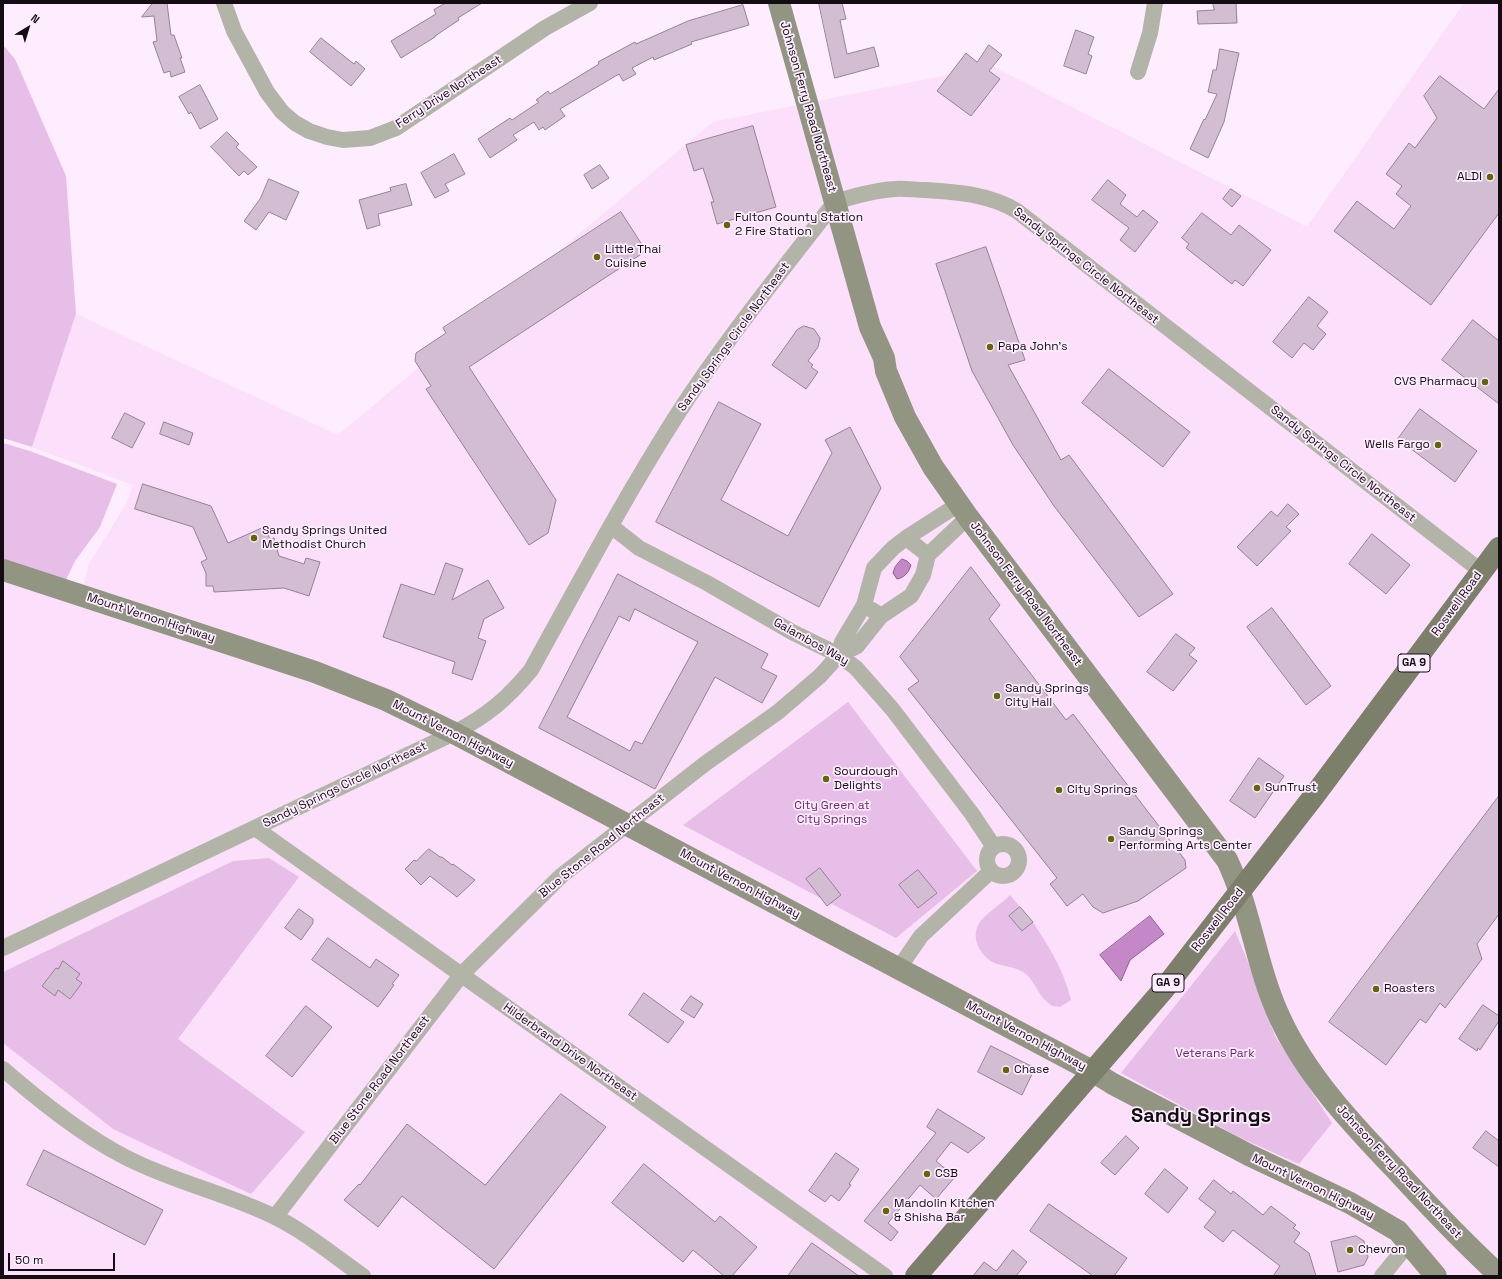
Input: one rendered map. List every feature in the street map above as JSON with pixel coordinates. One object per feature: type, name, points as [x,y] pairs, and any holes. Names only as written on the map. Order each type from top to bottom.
[{"type":"main road","name":"Roswell Road","points":[[916,1276],[1164,988],[1373,718],[1499,548]]},
{"type":"street","name":"Ferry Drive Northeast","points":[[224,3],[234,31],[267,92],[282,112],[295,123],[310,131],[327,137],[343,140],[370,138],[396,128],[545,28],[590,3]]},
{"type":"street","name":"Johnson Ferry Road Northeast","points":[[779,3],[870,327],[884,358],[886,371],[905,417],[926,455],[963,510],[1227,860],[1240,891],[1270,996],[1294,1044],[1320,1084],[1351,1124],[1468,1247],[1499,1275]]},
{"type":"street","points":[[1138,72],[1150,33],[1155,3]]},
{"type":"street","name":"Sandy Springs Circle Northeast","points":[[3,948],[454,733],[475,722],[496,707],[515,690],[531,670],[611,526],[675,417],[723,347],[835,202],[857,195],[895,189],[943,191],[975,194],[1006,204],[1481,571]]},
{"type":"street","points":[[906,538],[928,555],[963,510]]},
{"type":"street","name":"Blue Stone Road Northeast","points":[[839,655],[842,642],[864,605],[874,568],[893,548],[906,538],[963,510]]},
{"type":"street","name":"Galambos Way","points":[[611,526],[639,548],[792,632],[839,655],[856,668],[893,710],[972,814],[994,847]]},
{"type":"street","name":"Blue Stone Road Northeast","points":[[275,1217],[462,974],[561,876],[706,763],[778,712],[820,676],[839,655],[857,646],[881,616],[911,596],[923,575],[928,555]]},
{"type":"street","name":"Mount Vernon Highway","points":[[3,570],[315,672],[386,700],[454,733],[1092,1071],[1117,1087],[1249,1155],[1350,1203],[1398,1231],[1436,1276]]},
{"type":"street","points":[[864,605],[881,616]]},
{"type":"street","name":"Hilderbrand Drive Northeast","points":[[255,828],[885,1276]]},
{"type":"street","points":[[1004,844],[1014,848],[1019,857],[1019,862],[1015,872],[1011,875],[1000,876],[992,871],[988,861],[988,856],[994,847],[1004,844]]},
{"type":"street","points":[[899,968],[921,936],[992,871]]},
{"type":"street","points":[[3,1069],[52,1110],[91,1137],[124,1157],[157,1173],[248,1205],[275,1217],[308,1236],[360,1275]]},
{"type":"street","points":[[1382,1276],[1409,1243]]},
{"type":"shaded area","points":[[1464,3],[1499,3],[1499,1276],[3,1276],[3,1043],[113,1129],[305,1132],[178,1039],[299,877],[233,861],[3,972],[3,581],[79,606],[89,564],[126,504],[133,485],[32,447],[76,314],[338,435],[713,122],[992,66],[1307,227]]},
{"type":"shaded area","points":[[902,559],[911,565],[906,574],[897,579],[893,573],[895,567]]},
{"type":"shaded area","points":[[1150,916],[1164,934],[1130,960],[1121,981],[1100,955]]},
{"type":"green space","points":[[3,45],[15,59],[66,176],[76,314],[32,447],[3,438]]},
{"type":"green space","points":[[3,443],[30,451],[117,484],[100,527],[75,561],[64,584],[3,563]]},
{"type":"green space","name":"City Green at City Springs","points":[[848,702],[977,871],[896,938],[683,825]]},
{"type":"green space","points":[[269,858],[299,877],[178,1039],[305,1132],[251,1194],[113,1129],[3,1043],[3,972],[233,861]]},
{"type":"green space","points":[[1010,895],[1020,907],[1010,916],[1033,922],[1060,968],[1071,1000],[1060,1007],[1053,1006],[1047,1002],[1026,974],[1016,969],[991,961],[978,947],[976,934],[980,922]]},
{"type":"green space","name":"Veterans Park","points":[[1235,931],[1251,969],[1275,1036],[1332,1123],[1299,1164],[1241,1138],[1121,1073]]},
{"type":"building","points":[[153,3],[167,3],[171,35],[174,35],[182,58],[180,58],[185,72],[171,77],[170,71],[164,73],[153,42],[157,41],[154,16],[142,17]]},
{"type":"building","points":[[446,3],[482,3],[458,18],[459,20],[435,37],[401,58],[391,41],[436,14],[434,10]]},
{"type":"building","points":[[819,3],[842,3],[846,19],[840,20],[847,54],[874,47],[879,66],[835,78]]},
{"type":"building","points":[[1213,3],[1236,3],[1237,23],[1198,24],[1197,11],[1214,10]]},
{"type":"building","points":[[743,5],[749,25],[691,42],[692,44],[654,60],[653,57],[632,68],[636,74],[623,81],[619,74],[560,109],[565,116],[545,130],[543,127],[539,130],[534,122],[513,135],[517,140],[490,158],[478,139],[510,118],[512,120],[539,102],[536,100],[548,91],[550,94],[599,64],[598,62],[635,42],[636,44],[688,21]]},
{"type":"building","points":[[1076,30],[1094,37],[1088,54],[1092,56],[1086,74],[1064,66]]},
{"type":"building","points":[[321,38],[354,64],[356,61],[365,69],[351,86],[310,52]]},
{"type":"building","points":[[989,45],[1002,55],[989,71],[1000,79],[971,116],[937,91],[966,53],[977,62]]},
{"type":"building","points":[[1220,49],[1239,53],[1224,122],[1208,158],[1190,149],[1217,94],[1208,92],[1213,70],[1216,70]]},
{"type":"building","points":[[1440,76],[1484,109],[1499,89],[1499,213],[1431,305],[1334,231],[1357,201],[1394,229],[1411,206],[1396,194],[1402,186],[1386,174],[1409,143],[1415,148],[1437,118],[1424,96]]},
{"type":"building","points":[[200,85],[218,119],[200,129],[191,112],[189,114],[179,97]]},
{"type":"building","points":[[753,126],[776,207],[717,224],[711,202],[714,202],[703,168],[694,171],[686,145]]},
{"type":"building","points":[[227,132],[239,144],[236,147],[257,167],[248,175],[244,171],[239,176],[211,147]]},
{"type":"building","points":[[454,154],[465,174],[445,184],[449,191],[435,198],[421,173]]},
{"type":"building","points":[[600,165],[609,178],[592,189],[584,175]]},
{"type":"building","points":[[269,179],[299,192],[286,220],[269,212],[256,230],[244,221],[260,199]]},
{"type":"building","points":[[1108,180],[1126,195],[1120,204],[1137,217],[1143,210],[1158,222],[1135,252],[1120,240],[1129,228],[1092,200]]},
{"type":"building","points":[[406,184],[412,205],[378,214],[380,225],[367,229],[359,200],[391,191],[390,188]]},
{"type":"building","points":[[1231,189],[1241,196],[1232,207],[1223,199]]},
{"type":"building","points":[[621,212],[646,251],[469,367],[556,500],[548,533],[529,545],[426,389],[431,386],[415,361],[416,353],[446,333],[443,328]]},
{"type":"building","points":[[1202,213],[1231,235],[1239,225],[1271,250],[1243,286],[1235,280],[1232,284],[1186,248],[1189,244],[1182,238]]},
{"type":"building","points":[[986,247],[1025,360],[1008,365],[1061,460],[1069,455],[1173,594],[1139,617],[1054,506],[1013,445],[972,371],[936,264]]},
{"type":"building","points":[[1309,297],[1328,312],[1317,326],[1326,334],[1313,350],[1304,343],[1292,358],[1273,342]]},
{"type":"building","name":"CVS Pharmacy","points":[[1473,320],[1499,341],[1499,404],[1442,360]]},
{"type":"building","points":[[804,326],[814,329],[820,338],[818,347],[808,361],[813,365],[811,367],[818,372],[806,389],[772,365],[797,330]]},
{"type":"building","points":[[1109,369],[1190,432],[1163,467],[1082,403]]},
{"type":"building","points":[[719,402],[761,424],[721,500],[788,536],[832,453],[825,440],[850,427],[881,488],[819,607],[656,522]]},
{"type":"building","name":"Wells Fargo","points":[[1420,409],[1477,451],[1455,482],[1398,439]]},
{"type":"building","points":[[125,413],[145,423],[132,448],[112,438]]},
{"type":"building","points":[[164,422],[193,433],[189,445],[160,434]]},
{"type":"building","name":"Sandy Springs United Methodist Church","points":[[143,484],[211,506],[228,543],[264,527],[270,539],[274,538],[279,556],[304,564],[306,558],[320,562],[309,596],[284,588],[214,592],[213,586],[206,586],[206,573],[201,562],[207,559],[193,527],[135,509]]},
{"type":"building","points":[[1288,504],[1299,514],[1286,527],[1291,531],[1257,566],[1237,547],[1271,511],[1277,516]]},
{"type":"building","points":[[1372,534],[1410,565],[1386,594],[1349,564]]},
{"type":"building","points":[[446,563],[463,569],[452,600],[488,580],[504,608],[484,619],[478,638],[486,641],[472,680],[452,673],[455,662],[383,637],[401,584],[434,595]]},
{"type":"building","name":"City Springs","points":[[971,567],[1000,605],[989,619],[1066,720],[1073,714],[1185,860],[1186,868],[1138,901],[1103,913],[1093,907],[1083,894],[1067,906],[1050,884],[1057,878],[908,689],[919,681],[900,657]]},
{"type":"building","points":[[618,574],[768,654],[761,668],[777,676],[762,703],[715,677],[655,789],[539,728]],"holes":[[[635,609],[698,642],[642,744],[635,741],[630,751],[567,717],[619,616],[629,621]]]},
{"type":"building","points":[[1272,608],[1331,686],[1306,705],[1247,627]]},
{"type":"building","points":[[1176,634],[1195,648],[1189,655],[1197,661],[1173,691],[1147,672]]},
{"type":"building","name":"SunTrust","points":[[1259,758],[1284,776],[1255,818],[1230,801]]},
{"type":"building","points":[[1499,796],[1499,914],[1477,944],[1482,959],[1445,1008],[1440,1003],[1426,1023],[1420,1019],[1386,1065],[1329,1022]]},
{"type":"building","points":[[429,849],[475,880],[457,897],[430,876],[421,885],[405,869]]},
{"type":"building","points":[[820,868],[841,895],[827,906],[806,879]]},
{"type":"building","points":[[918,870],[937,893],[918,908],[899,885]]},
{"type":"building","points":[[1020,907],[1033,922],[1022,931],[1009,916]]},
{"type":"building","points":[[299,909],[313,919],[313,923],[301,940],[285,928]]},
{"type":"building","points":[[328,938],[370,968],[376,959],[399,975],[392,984],[394,985],[378,1007],[312,960]]},
{"type":"building","points":[[63,961],[80,974],[76,979],[82,983],[70,999],[58,990],[55,996],[42,986],[56,968],[58,969]]},
{"type":"building","points":[[644,993],[684,1022],[668,1043],[629,1015]]},
{"type":"building","points":[[691,996],[703,1004],[694,1018],[681,1010]]},
{"type":"building","points":[[1483,1005],[1499,1016],[1499,1021],[1480,1050],[1478,1048],[1477,1051],[1459,1039]]},
{"type":"building","points":[[306,1006],[332,1027],[292,1077],[266,1056]]},
{"type":"building","name":"Chase","points":[[991,1046],[1035,1068],[1022,1095],[978,1072]]},
{"type":"building","points":[[561,1094],[606,1127],[494,1269],[402,1196],[378,1227],[344,1200],[359,1184],[360,1185],[407,1124],[485,1185]]},
{"type":"building","points":[[938,1109],[985,1138],[968,1153],[951,1142],[936,1161],[955,1177],[936,1199],[920,1185],[888,1223],[898,1232],[891,1241],[864,1221],[936,1133],[927,1127]]},
{"type":"building","points":[[1486,1131],[1499,1141],[1499,1167],[1473,1148]]},
{"type":"building","points":[[1126,1136],[1139,1148],[1115,1175],[1101,1163]]},
{"type":"building","points":[[44,1150],[163,1210],[145,1245],[27,1185]]},
{"type":"building","points":[[836,1153],[859,1169],[849,1184],[851,1185],[839,1201],[831,1195],[825,1202],[809,1191]]},
{"type":"building","points":[[644,1164],[715,1222],[720,1216],[757,1247],[732,1276],[724,1276],[693,1250],[683,1262],[612,1203]]},
{"type":"building","points":[[1165,1169],[1188,1188],[1168,1213],[1145,1194]]},
{"type":"building","points":[[1214,1180],[1231,1194],[1233,1191],[1263,1215],[1271,1206],[1296,1225],[1293,1228],[1300,1233],[1294,1242],[1309,1253],[1316,1276],[1273,1276],[1280,1266],[1233,1230],[1223,1242],[1204,1227],[1216,1212],[1199,1199]]},
{"type":"building","points":[[1049,1204],[1127,1258],[1114,1276],[1093,1276],[1030,1231]]},
{"type":"building","name":"Chevron","points":[[1356,1236],[1364,1241],[1368,1257],[1364,1265],[1338,1272],[1331,1242]]},
{"type":"building","points":[[812,1243],[859,1276],[788,1276]]},
{"type":"building","points":[[1013,1250],[1027,1262],[1016,1276],[973,1276],[984,1262],[996,1271]]},
{"type":"place","name":"ALDI","points":[[1490,177]]},
{"type":"place","name":"Fulton County Station 2 Fire Station","points":[[727,225]]},
{"type":"place","name":"Little Thai Cuisine","points":[[597,257]]},
{"type":"place","name":"Papa John's","points":[[990,347]]},
{"type":"place","name":"CVS Pharmacy","points":[[1485,382]]},
{"type":"place","name":"Wells Fargo","points":[[1438,445]]},
{"type":"place","name":"Sandy Springs United Methodist Church","points":[[254,538]]},
{"type":"place","name":"Sandy Springs City Hall","points":[[997,696]]},
{"type":"place","name":"Sourdough Delights","points":[[826,779]]},
{"type":"place","name":"SunTrust","points":[[1257,788]]},
{"type":"place","name":"City Springs","points":[[1059,790]]},
{"type":"place","name":"Sandy Springs Performing Arts Center","points":[[1111,839]]},
{"type":"place","name":"Roasters","points":[[1376,989]]},
{"type":"place","name":"Chase","points":[[1006,1070]]},
{"type":"place","name":"CSB","points":[[927,1174]]},
{"type":"place","name":"Mandolin Kitchen & Shisha Bar","points":[[886,1211]]},
{"type":"place","name":"Chevron","points":[[1350,1250]]},
{"type":"district","name":"Sandy Springs","points":[[1201,1117]]}]
